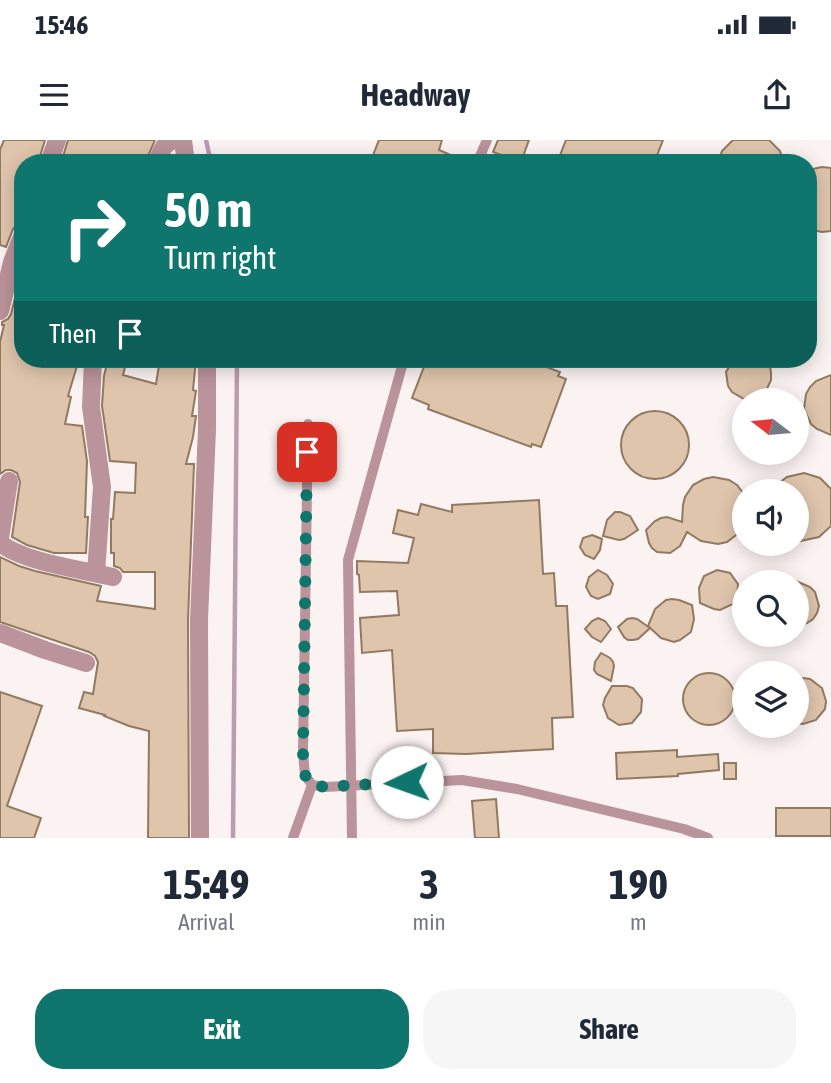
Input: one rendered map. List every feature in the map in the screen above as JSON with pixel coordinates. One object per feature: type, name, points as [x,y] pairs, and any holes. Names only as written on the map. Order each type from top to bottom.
[{"type":"street","points":[[160,154],[163,146],[175,140]]},
{"type":"street","points":[[0,312],[6,260]]},
{"type":"street","points":[[0,543],[26,556],[105,575],[102,487],[91,407],[93,368]]},
{"type":"street","points":[[200,838],[199,620],[207,368]]},
{"type":"street","points":[[0,538],[9,481]]},
{"type":"street","points":[[0,633],[86,663]]},
{"type":"lane","points":[[352,838],[348,560],[401,368]]},
{"type":"lane","points":[[307,424],[303,754],[305,775],[312,785],[325,787],[462,780],[530,792],[684,829],[708,838]]},
{"type":"lane","points":[[293,838],[312,785]]},
{"type":"building","points":[[4,140],[45,140],[41,154],[14,154],[14,228],[6,247],[0,245],[0,150]]},
{"type":"building","points":[[68,140],[155,140],[149,154],[64,154]]},
{"type":"building","points":[[379,140],[442,140],[439,150],[448,154],[374,154]]},
{"type":"building","points":[[498,140],[529,140],[524,154],[493,152]]},
{"type":"building","points":[[566,140],[663,140],[658,154],[561,154]]},
{"type":"building","points":[[733,140],[769,140],[781,154],[721,154]]},
{"type":"building","points":[[817,168],[831,168],[831,231],[817,231]]},
{"type":"building","points":[[14,302],[14,368],[76,368],[68,396],[71,397],[65,424],[82,426],[87,461],[86,553],[54,553],[27,545],[12,537],[20,482],[17,473],[11,470],[0,474],[0,342],[4,325],[2,322],[11,314]]},
{"type":"building","points":[[106,368],[125,368],[123,375],[156,384],[159,368],[195,368],[193,390],[196,391],[192,416],[196,416],[186,464],[194,464],[188,620],[189,838],[148,838],[149,731],[79,708],[84,692],[93,694],[98,662],[95,656],[0,622],[0,557],[35,571],[101,586],[97,601],[155,609],[155,572],[123,572],[114,566],[114,553],[111,553],[111,519],[115,492],[135,493],[136,463],[110,461],[102,406]]},
{"type":"building","points":[[424,368],[549,368],[560,372],[558,376],[566,379],[541,447],[532,444],[531,447],[428,409],[429,405],[412,398]]},
{"type":"building","points":[[728,368],[770,368],[771,380],[767,388],[732,388],[732,392],[728,386],[726,372]]},
{"type":"building","points":[[831,375],[831,435],[817,429],[809,420],[809,389],[816,381]]},
{"type":"building","points":[[662,411],[683,426],[689,438],[687,458],[679,469],[662,479],[648,479],[631,469],[623,458],[621,438],[631,421],[642,413]]},
{"type":"building","points":[[804,473],[820,478],[831,489],[831,526],[819,537],[809,539],[809,479],[784,479]]},
{"type":"building","points":[[713,477],[732,482],[732,538],[718,544],[701,541],[687,532],[680,546],[670,553],[657,552],[649,543],[646,530],[661,518],[667,517],[682,522],[685,497],[693,485]]},
{"type":"building","points":[[539,500],[543,574],[554,573],[556,606],[567,606],[573,717],[552,718],[553,749],[433,753],[433,729],[397,731],[392,650],[362,653],[360,618],[399,615],[397,591],[360,592],[357,561],[408,563],[414,538],[393,533],[398,510],[418,515],[421,504],[452,512],[452,505]]},
{"type":"building","points":[[615,512],[630,516],[638,530],[619,540],[603,536],[607,520]]},
{"type":"building","points":[[592,535],[602,539],[600,550],[594,559],[585,555],[580,547],[583,538]]},
{"type":"building","points":[[598,570],[607,575],[613,584],[610,594],[598,599],[591,596],[586,587],[589,577]]},
{"type":"building","points":[[717,570],[730,573],[732,604],[720,610],[700,603],[699,588],[704,576]]},
{"type":"building","points":[[809,587],[815,592],[819,606],[809,622]]},
{"type":"building","points":[[672,599],[692,605],[694,619],[691,632],[674,642],[661,638],[648,626],[655,609],[666,600]]},
{"type":"building","points":[[598,618],[605,621],[611,629],[601,642],[585,629]]},
{"type":"building","points":[[632,618],[650,628],[638,639],[628,640],[618,627]]},
{"type":"building","points":[[601,653],[613,662],[611,681],[594,670],[595,662]]},
{"type":"building","points":[[709,673],[719,675],[732,688],[732,710],[727,717],[719,723],[709,725],[699,723],[691,717],[685,709],[683,699],[685,689],[691,681],[699,675]]},
{"type":"building","points":[[809,679],[822,688],[826,701],[825,709],[816,720],[809,722]]},
{"type":"building","points":[[612,686],[633,688],[642,699],[641,712],[632,723],[619,725],[608,718],[603,705]]},
{"type":"building","points":[[0,692],[42,706],[7,806],[41,818],[34,838],[0,838]]},
{"type":"building","points":[[677,750],[677,757],[718,754],[719,770],[678,776],[617,779],[616,753]]},
{"type":"building","points":[[724,763],[736,763],[736,779],[724,779]]},
{"type":"building","points":[[496,799],[499,838],[475,838],[472,801]]},
{"type":"building","points":[[776,808],[831,808],[831,836],[776,836]]},
{"type":"waterway","points":[[206,140],[209,154]]},
{"type":"waterway","points":[[233,838],[237,368]]},
{"type":"route","points":[[307,452],[303,754],[305,775],[312,785],[325,787],[407,782]]}]
